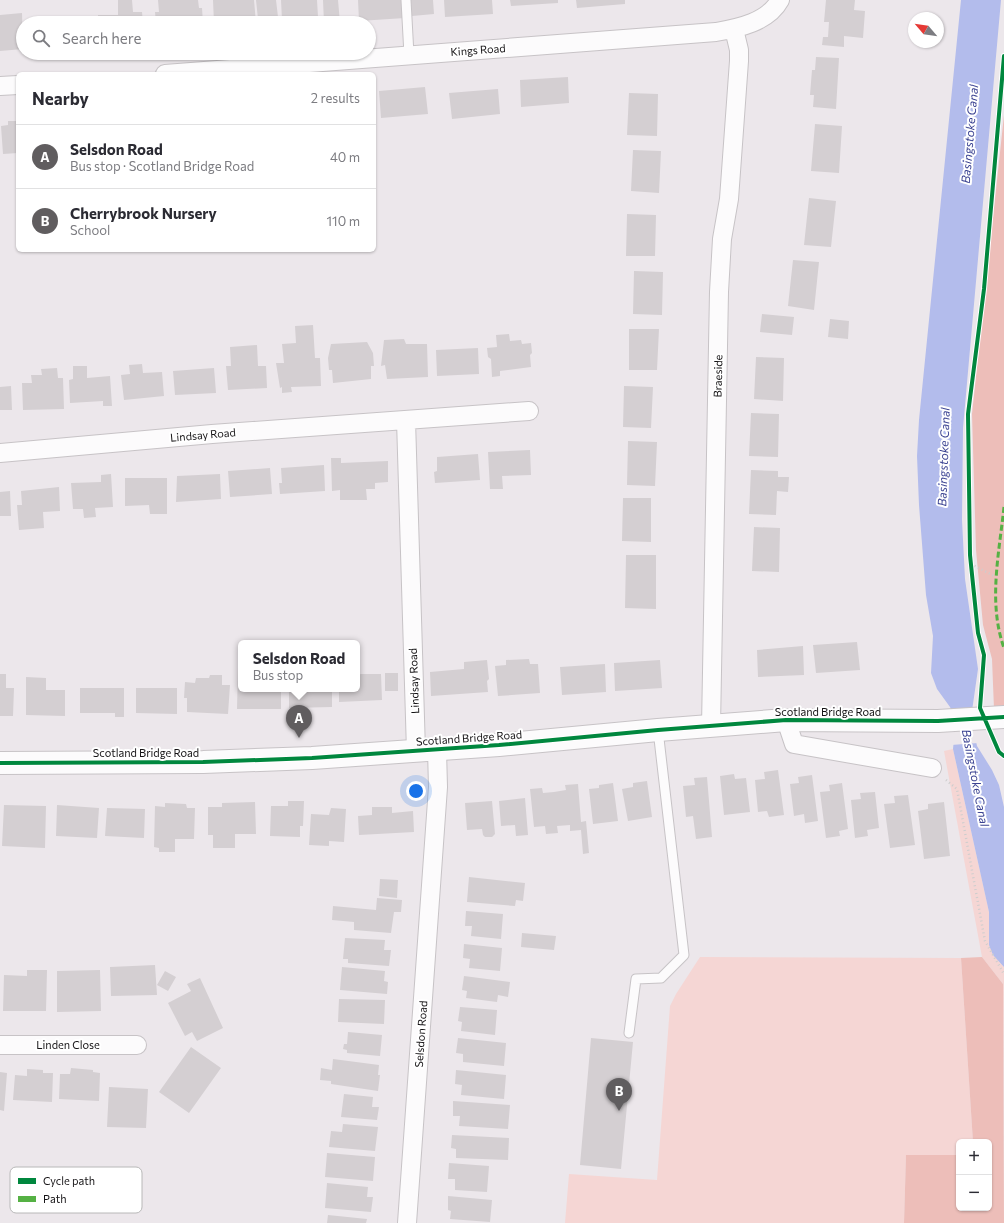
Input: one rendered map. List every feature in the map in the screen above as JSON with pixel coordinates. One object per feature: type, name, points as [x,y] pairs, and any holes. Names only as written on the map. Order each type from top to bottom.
[{"type":"street","name":"Kings Road","points":[[376,58],[716,32],[734,29],[757,21],[774,9],[780,0]]},
{"type":"street","name":"Braeside","points":[[711,726],[720,284],[722,240],[729,191],[739,61],[739,50],[734,29]]},
{"type":"street","name":"Kings Road","points":[[191,72],[345,60]]},
{"type":"street","points":[[0,86],[16,85]]},
{"type":"street","name":"Lindsay Road","points":[[0,453],[529,411]]},
{"type":"street","name":"Lindsay Road","points":[[406,420],[426,750]]},
{"type":"street","name":"Scotland Bridge Road","points":[[0,763],[203,762],[426,750],[786,720],[938,721],[1004,717]]},
{"type":"street","name":"Scotland Bridge Road","points":[[786,720],[794,744],[932,768]]},
{"type":"street","name":"Selsdon Road","points":[[407,1223],[438,786],[426,750]]},
{"type":"street","name":"Linden Close","points":[[0,1045],[136,1045]]},
{"type":"lane","points":[[406,0],[409,55]]},
{"type":"lane","points":[[629,1034],[636,979],[661,978],[684,955],[658,730]]},
{"type":"path","points":[[972,564],[996,577]]},
{"type":"path","points":[[932,768],[957,789],[985,941],[1004,974]]},
{"type":"shaded area","points":[[1004,115],[1004,710],[994,709],[992,659],[983,625],[976,550],[972,414]]},
{"type":"shaded area","points":[[953,749],[989,912],[989,944],[993,955],[1004,967],[1004,1144],[1003,984],[982,957],[944,751]]},
{"type":"shaded area","points":[[700,957],[961,958],[973,1139],[956,1139],[956,1155],[906,1155],[904,1223],[565,1223],[569,1174],[657,1180],[670,1006]]},
{"type":"shaded area","points":[[982,957],[1003,984],[1004,1223],[904,1223],[906,1155],[956,1155],[956,1211],[992,1211],[992,1139],[973,1139],[961,958]]},
{"type":"water","name":"Basingstoke Canal","points":[[961,0],[1001,0],[963,428],[962,520],[965,579],[978,669],[971,718],[977,746],[992,770],[999,785],[1004,807],[1004,967],[993,955],[989,945],[989,912],[953,749],[956,720],[950,707],[937,689],[931,673],[933,636],[926,595],[919,505],[917,456],[919,420]]},
{"type":"pier","points":[[973,718],[978,743],[951,745],[954,720]]},
{"type":"building","points":[[118,0],[132,0],[133,12],[142,12],[142,16],[98,16],[118,15]]},
{"type":"building","points":[[158,0],[198,0],[199,8],[202,8],[203,16],[155,16],[155,12],[159,12]]},
{"type":"building","points":[[213,0],[254,0],[255,16],[214,16]]},
{"type":"building","points":[[256,0],[276,0],[278,16],[258,16]]},
{"type":"building","points":[[281,0],[317,0],[318,16],[282,16]]},
{"type":"building","points":[[323,0],[338,0],[339,16],[324,16]]},
{"type":"building","points":[[358,0],[404,0],[405,18],[376,20],[376,16],[359,16]]},
{"type":"building","points":[[411,0],[433,0],[434,14],[412,16]]},
{"type":"building","points":[[444,0],[492,0],[493,14],[445,17]]},
{"type":"building","points":[[510,0],[558,0],[558,3],[511,6]]},
{"type":"building","points":[[576,0],[625,0],[625,4],[577,8]]},
{"type":"building","points":[[826,0],[855,0],[854,10],[865,11],[863,38],[844,36],[844,47],[822,45],[823,37],[828,37],[829,22],[824,22]]},
{"type":"building","points":[[22,13],[22,16],[16,16],[16,50],[0,51],[0,15]]},
{"type":"building","points":[[816,57],[839,58],[836,109],[813,107],[814,95],[810,95],[812,70],[815,70]]},
{"type":"building","points":[[568,77],[569,103],[521,107],[520,80]]},
{"type":"building","points":[[425,87],[428,114],[381,118],[379,91]]},
{"type":"building","points":[[498,89],[500,114],[452,119],[449,93]]},
{"type":"building","points":[[629,93],[658,94],[657,136],[627,135]]},
{"type":"building","points":[[8,121],[16,121],[16,153],[3,154],[1,126],[8,125]]},
{"type":"building","points":[[815,124],[842,126],[839,173],[811,171]]},
{"type":"building","points":[[633,150],[661,151],[659,193],[631,191]]},
{"type":"building","points":[[809,198],[836,201],[831,247],[804,245]]},
{"type":"building","points":[[627,214],[656,215],[655,256],[626,256]]},
{"type":"building","points":[[793,260],[819,262],[814,310],[788,306]]},
{"type":"building","points":[[634,271],[663,272],[662,315],[633,314]]},
{"type":"building","points":[[762,314],[794,317],[792,335],[760,332]]},
{"type":"building","points":[[830,319],[849,321],[848,339],[828,337]]},
{"type":"building","points":[[313,325],[315,358],[320,358],[321,386],[291,387],[292,392],[282,393],[276,363],[284,363],[282,344],[296,343],[295,326]]},
{"type":"building","points":[[629,329],[659,329],[657,370],[629,370]]},
{"type":"building","points":[[509,334],[510,341],[521,340],[522,344],[531,343],[531,367],[500,371],[500,376],[492,377],[491,359],[488,357],[487,348],[497,347],[496,335]]},
{"type":"building","points":[[404,339],[406,344],[427,344],[428,377],[387,379],[385,365],[381,366],[384,340]]},
{"type":"building","points":[[367,342],[373,353],[374,366],[371,366],[371,379],[333,383],[332,370],[329,370],[328,358],[331,344]]},
{"type":"building","points":[[257,345],[258,366],[266,366],[267,388],[228,390],[226,366],[231,366],[230,347]]},
{"type":"building","points":[[478,348],[479,374],[437,376],[436,350]]},
{"type":"building","points":[[756,357],[784,358],[783,401],[754,399]]},
{"type":"building","points":[[142,364],[143,373],[162,372],[164,396],[124,400],[121,375],[130,374],[129,365]]},
{"type":"building","points":[[73,366],[87,366],[87,378],[110,376],[112,406],[103,406],[103,401],[70,403],[69,380],[73,379]]},
{"type":"building","points":[[57,368],[58,378],[63,378],[64,409],[23,410],[22,383],[32,383],[31,375],[42,375],[41,369]]},
{"type":"building","points":[[214,368],[216,393],[175,395],[173,371]]},
{"type":"building","points":[[11,386],[12,410],[0,410],[0,387]]},
{"type":"building","points":[[624,386],[653,387],[651,428],[623,427]]},
{"type":"building","points":[[751,413],[779,414],[778,457],[749,456]]},
{"type":"building","points":[[628,441],[657,442],[655,486],[627,485]]},
{"type":"building","points":[[530,450],[531,475],[502,476],[503,489],[490,489],[488,452]]},
{"type":"building","points":[[478,454],[480,480],[435,483],[434,472],[437,471],[437,457]]},
{"type":"building","points":[[331,458],[341,458],[341,463],[388,461],[388,482],[375,483],[375,489],[366,489],[367,500],[340,500],[340,490],[332,491]]},
{"type":"building","points":[[324,465],[325,491],[280,494],[279,483],[282,483],[281,468]]},
{"type":"building","points":[[270,468],[272,494],[230,497],[228,471]]},
{"type":"building","points":[[751,470],[778,471],[778,477],[789,477],[788,492],[777,491],[776,515],[749,514]]},
{"type":"building","points":[[111,474],[113,507],[95,508],[96,517],[84,518],[83,509],[73,509],[71,483],[101,482],[101,475]]},
{"type":"building","points":[[220,474],[221,499],[176,502],[177,476]]},
{"type":"building","points":[[125,478],[167,478],[167,514],[150,514],[149,505],[125,506]]},
{"type":"building","points":[[59,487],[60,511],[43,512],[44,528],[19,530],[17,505],[22,505],[21,491]]},
{"type":"building","points":[[10,491],[11,516],[0,516],[0,492]]},
{"type":"building","points":[[623,498],[651,498],[651,542],[622,541]]},
{"type":"building","points":[[754,527],[780,528],[779,572],[752,571]]},
{"type":"building","points":[[626,555],[656,555],[656,609],[625,608]]},
{"type":"building","points":[[857,642],[860,670],[816,673],[813,645]]},
{"type":"building","points":[[803,646],[804,675],[758,677],[757,650]]},
{"type":"building","points":[[529,659],[530,664],[538,664],[540,693],[498,696],[495,666],[506,665],[506,660]]},
{"type":"building","points":[[487,660],[489,679],[487,681],[488,692],[431,696],[430,672],[464,669],[464,662]]},
{"type":"building","points":[[660,660],[662,688],[615,691],[614,663]]},
{"type":"building","points":[[605,664],[606,692],[562,695],[560,667]]},
{"type":"building","points":[[238,667],[238,692],[281,692],[281,709],[237,709]]},
{"type":"building","points":[[385,673],[398,673],[398,691],[385,691]]},
{"type":"building","points":[[0,674],[6,674],[6,688],[14,688],[13,716],[0,716]]},
{"type":"building","points":[[360,674],[381,674],[382,700],[339,702],[339,692],[360,692]]},
{"type":"building","points":[[210,675],[222,675],[222,685],[230,685],[228,714],[187,712],[187,698],[184,698],[185,682],[195,683],[196,678],[209,678]]},
{"type":"building","points":[[26,677],[46,678],[46,690],[65,690],[65,716],[26,715]]},
{"type":"building","points":[[80,688],[124,688],[124,717],[115,717],[115,713],[80,713]]},
{"type":"building","points":[[136,688],[177,688],[177,714],[136,713]]},
{"type":"building","points":[[289,692],[332,692],[332,707],[289,708]]},
{"type":"building","points":[[778,770],[784,815],[769,817],[767,811],[758,812],[755,780],[765,779],[764,772]]},
{"type":"building","points":[[734,774],[735,779],[746,778],[750,812],[724,815],[720,776]]},
{"type":"building","points":[[812,775],[818,821],[805,823],[804,814],[794,816],[790,784],[799,783],[798,777]]},
{"type":"building","points":[[707,777],[712,837],[696,839],[693,816],[686,817],[683,786],[695,785],[694,778]]},
{"type":"building","points":[[647,781],[652,817],[628,821],[622,789],[633,787],[633,783]]},
{"type":"building","points":[[613,783],[618,821],[593,824],[589,789],[599,788],[599,785]]},
{"type":"building","points":[[842,783],[848,829],[839,831],[840,836],[826,838],[820,792],[830,791],[829,785]]},
{"type":"building","points":[[578,784],[581,822],[586,821],[589,853],[583,854],[581,830],[570,831],[570,825],[557,826],[558,833],[546,834],[545,826],[534,827],[530,789],[542,788],[543,793],[554,792],[566,790],[565,785]]},
{"type":"building","points":[[875,792],[879,828],[867,830],[868,836],[855,838],[851,800],[861,799],[860,793]]},
{"type":"building","points":[[908,795],[915,845],[890,848],[884,804],[895,803],[894,796]]},
{"type":"building","points":[[525,798],[528,835],[516,836],[515,825],[501,826],[499,801]]},
{"type":"building","points":[[288,801],[304,801],[303,826],[300,826],[300,837],[270,836],[271,806],[288,806]]},
{"type":"building","points":[[492,801],[495,834],[492,837],[485,837],[482,829],[467,830],[465,803]]},
{"type":"building","points":[[255,802],[256,834],[235,834],[235,848],[213,848],[213,835],[208,835],[208,807],[222,807],[222,803]]},
{"type":"building","points":[[944,802],[950,856],[924,859],[918,811],[928,809],[928,804]]},
{"type":"building","points":[[165,803],[186,804],[187,808],[195,808],[194,839],[175,839],[175,852],[159,852],[159,848],[154,847],[155,806],[165,807]]},
{"type":"building","points":[[4,805],[46,806],[45,848],[2,846]]},
{"type":"building","points":[[57,805],[99,808],[97,838],[56,836]]},
{"type":"building","points":[[372,807],[392,807],[392,813],[413,811],[414,832],[359,835],[358,816],[372,815]]},
{"type":"building","points":[[107,808],[145,809],[144,838],[105,836]]},
{"type":"building","points":[[331,808],[346,809],[344,842],[329,841],[329,846],[309,845],[311,814],[329,815]]},
{"type":"building","points":[[469,877],[525,883],[523,901],[516,900],[515,906],[467,902]]},
{"type":"building","points":[[380,879],[398,880],[397,898],[379,896]]},
{"type":"building","points":[[377,898],[402,900],[401,912],[394,912],[391,933],[354,930],[354,922],[332,920],[333,906],[376,910]]},
{"type":"building","points":[[466,911],[503,914],[501,939],[471,936],[472,926],[465,926]]},
{"type":"building","points":[[522,933],[556,936],[554,950],[521,947]]},
{"type":"building","points":[[345,938],[385,940],[384,950],[391,950],[389,966],[348,963],[348,959],[343,959]]},
{"type":"building","points":[[464,944],[502,948],[500,971],[469,968],[470,959],[463,958]]},
{"type":"building","points":[[155,965],[157,995],[111,996],[110,967]]},
{"type":"building","points":[[342,967],[385,971],[384,981],[388,982],[387,994],[340,990]]},
{"type":"building","points":[[27,970],[47,970],[46,1011],[3,1011],[4,975],[27,976]]},
{"type":"building","points":[[100,970],[101,1011],[57,1012],[57,971]]},
{"type":"building","points":[[165,971],[176,977],[168,991],[157,985]]},
{"type":"building","points":[[464,976],[510,982],[508,997],[498,995],[497,1002],[466,998],[467,991],[462,990]]},
{"type":"building","points":[[200,978],[223,1028],[197,1041],[192,1032],[185,1036],[168,1003],[191,991],[187,984]]},
{"type":"building","points":[[339,999],[385,1000],[384,1024],[338,1022]]},
{"type":"building","points":[[460,1007],[497,1010],[495,1035],[461,1031],[462,1022],[458,1021]]},
{"type":"building","points":[[348,1032],[382,1035],[380,1056],[347,1053],[347,1050],[343,1049],[344,1044],[347,1044]]},
{"type":"building","points":[[458,1038],[506,1043],[504,1066],[463,1062],[463,1054],[456,1053]]},
{"type":"building","points":[[591,1038],[633,1042],[621,1169],[580,1165]]},
{"type":"building","points":[[191,1047],[221,1068],[189,1113],[159,1092]]},
{"type":"building","points":[[333,1059],[379,1065],[378,1075],[380,1075],[378,1091],[331,1084],[331,1081],[320,1080],[321,1068],[332,1070]]},
{"type":"building","points":[[71,1068],[93,1070],[93,1072],[100,1073],[99,1101],[59,1099],[60,1074],[70,1074]]},
{"type":"building","points":[[27,1069],[43,1070],[43,1073],[53,1073],[52,1102],[13,1100],[15,1075],[27,1076]]},
{"type":"building","points":[[456,1070],[506,1075],[504,1099],[461,1095],[462,1085],[455,1084]]},
{"type":"building","points":[[0,1072],[7,1073],[4,1111],[0,1110]]},
{"type":"building","points":[[109,1087],[148,1089],[146,1128],[107,1127]]},
{"type":"building","points":[[344,1094],[373,1097],[372,1107],[379,1107],[377,1120],[341,1117]]},
{"type":"building","points":[[453,1101],[510,1105],[508,1129],[459,1126],[460,1116],[453,1116]]},
{"type":"building","points":[[343,1124],[378,1127],[375,1151],[329,1147],[331,1131],[342,1132]]},
{"type":"building","points":[[452,1135],[509,1138],[508,1160],[456,1158],[456,1149],[451,1148]]},
{"type":"building","points":[[327,1153],[375,1157],[373,1181],[325,1177]]},
{"type":"building","points":[[449,1163],[489,1166],[487,1192],[455,1190],[455,1179],[448,1179]]},
{"type":"building","points":[[327,1183],[368,1187],[367,1197],[373,1197],[371,1212],[325,1208]]},
{"type":"building","points":[[448,1196],[492,1200],[490,1222],[450,1219],[451,1211],[448,1210]]},
{"type":"building","points":[[328,1215],[367,1219],[366,1223],[327,1223]]},
{"type":"marked path","points":[[1004,507],[996,578],[997,614],[999,631],[1004,648]]},
{"type":"cycle path","points":[[1004,56],[984,289],[968,414],[970,555],[978,633],[984,655],[980,708],[999,752],[1004,756]]},
{"type":"cycle path","points":[[0,763],[203,762],[312,758],[499,745],[786,720],[938,721],[1004,717]]},
{"type":"place","name":"Selsdon Road","points":[[299,738]]},
{"type":"place","name":"Cherrybrook Nursery","points":[[619,1111]]}]
